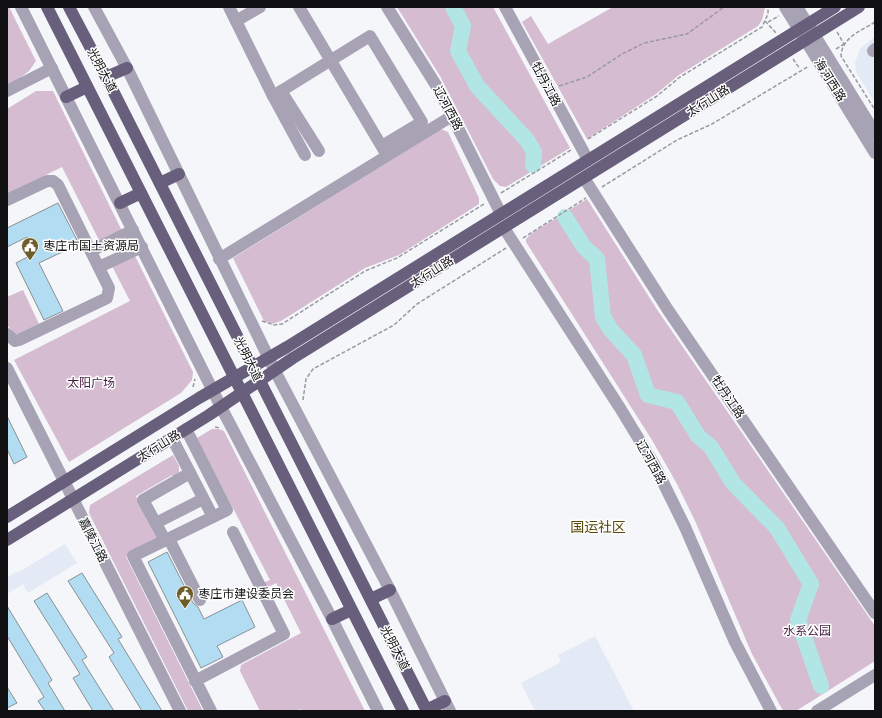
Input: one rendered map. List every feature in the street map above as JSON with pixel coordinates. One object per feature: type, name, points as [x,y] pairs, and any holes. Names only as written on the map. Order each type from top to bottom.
[{"type":"main road","name":"光明大道","points":[[48,7],[241,394],[403,711]]},
{"type":"main road","name":"光明大道","points":[[69,7],[160,183],[427,710]]},
{"type":"main road","name":"太行山路","points":[[7,516],[213,389],[269,357],[835,7]]},
{"type":"main road","name":"太行山路","points":[[7,540],[859,7]]},
{"type":"main road","points":[[106,77],[127,68]]},
{"type":"main road","points":[[66,97],[87,87]]},
{"type":"main road","points":[[160,183],[179,174]]},
{"type":"main road","points":[[120,203],[140,193]]},
{"type":"main road","points":[[371,600],[390,590]]},
{"type":"main road","points":[[332,619],[351,610]]},
{"type":"main road","points":[[427,710],[448,706]]},
{"type":"street","points":[[21,7],[142,246],[221,407],[332,619],[378,711]]},
{"type":"street","name":"光明大道","points":[[94,7],[127,68],[275,371],[390,590],[448,706]]},
{"type":"street","points":[[229,7],[277,94],[305,155]]},
{"type":"street","points":[[299,7],[384,151]]},
{"type":"street","name":"辽河西路","points":[[387,7],[439,90],[501,214]]},
{"type":"street","name":"牡丹江路","points":[[505,7],[588,160]]},
{"type":"street","name":"海河西路","points":[[785,7],[803,27],[875,133]]},
{"type":"street","name":"海河西路","points":[[797,7],[803,27]]},
{"type":"street","points":[[236,21],[252,9]]},
{"type":"street","points":[[219,259],[384,151],[422,122],[370,36],[277,94]]},
{"type":"street","name":"海河西路","points":[[810,38],[875,153]]},
{"type":"street","points":[[7,91],[52,68]]},
{"type":"street","points":[[277,94],[319,151]]},
{"type":"street","points":[[384,151],[452,116]]},
{"type":"street","name":"牡丹江路","points":[[584,178],[668,310],[875,613]]},
{"type":"street","points":[[7,200],[47,181],[53,181],[58,185],[109,288],[108,298],[19,340],[15,341],[7,334]]},
{"type":"street","name":"辽河西路","points":[[504,228],[620,408],[654,464],[688,534],[735,642],[770,711]]},
{"type":"street","points":[[91,251],[133,230]]},
{"type":"street","points":[[99,267],[142,246]]},
{"type":"street","name":"嘉陵江路","points":[[7,368],[180,711]]},
{"type":"street","points":[[186,429],[227,510],[133,556],[211,711]]},
{"type":"street","points":[[172,438],[212,517]]},
{"type":"street","points":[[190,473],[143,500],[167,539],[200,600]]},
{"type":"street","points":[[156,523],[203,499]]},
{"type":"street","points":[[195,681],[284,634],[233,532]]},
{"type":"street","points":[[817,711],[875,675]]},
{"type":"path","points":[[558,86],[587,78],[622,54],[644,43],[687,34],[724,7]]},
{"type":"path","points":[[274,325],[282,324],[365,271],[397,258],[657,96],[680,77],[762,28],[768,7]]},
{"type":"path","points":[[875,22],[849,38],[844,44],[841,53],[841,56],[875,110]]},
{"type":"path","points":[[303,390],[306,379],[313,369],[394,324],[417,304],[677,140],[712,124],[802,70]]},
{"type":"path","points":[[193,387],[197,375]]},
{"type":"shaded area","points":[[875,36],[875,103],[856,72],[855,63],[860,49]]},
{"type":"shaded area","points":[[65,544],[77,563],[28,593],[23,584],[7,594],[7,577],[16,572],[17,573]]},
{"type":"shaded area","points":[[595,636],[634,711],[535,711],[521,683],[561,662],[558,655]]},
{"type":"green space","points":[[7,7],[9,7],[36,61],[29,71],[7,88]]},
{"type":"green space","points":[[397,7],[493,7],[570,148],[506,187],[500,186],[493,179],[440,76]]},
{"type":"green space","points":[[613,7],[765,8],[762,20],[758,26],[679,75],[656,94],[587,139],[522,22],[531,16],[548,44]]},
{"type":"green space","points":[[36,91],[53,91],[122,231],[100,242],[62,167],[7,194],[7,109]]},
{"type":"green space","points":[[441,129],[448,132],[479,198],[479,204],[399,255],[365,268],[281,321],[272,324],[264,321],[233,258]]},
{"type":"green space","name":"水系公园","points":[[587,199],[658,311],[875,626],[875,661],[796,711],[784,711],[782,709],[752,654],[696,523],[677,484],[652,440],[526,242],[526,239],[532,233]]},
{"type":"green space","name":"太阳广场","points":[[133,252],[193,372],[192,380],[181,393],[69,462],[14,360],[130,301],[111,264]]},
{"type":"green space","points":[[23,290],[39,324],[16,335],[7,325],[7,297]]},
{"type":"green space","points":[[212,429],[224,431],[365,711],[302,711],[301,709],[297,711],[260,711],[240,671],[241,665],[301,633],[276,583],[266,588],[263,583],[270,580],[197,438]]},
{"type":"green space","points":[[173,455],[179,466],[179,473],[174,478],[172,475],[136,496],[157,537],[156,540],[126,557],[203,711],[188,711],[89,513],[90,505]]},
{"type":"building","name":"枣庄市国土资源局","points":[[58,203],[79,244],[39,263],[63,311],[44,320],[16,263],[35,253],[27,237],[7,247],[7,228]]},
{"type":"building","points":[[7,416],[27,457],[14,464],[7,449]]},
{"type":"building","name":"枣庄市建设委员会","points":[[167,552],[193,603],[198,607],[204,619],[242,600],[255,627],[217,646],[223,657],[201,668],[148,562]]},
{"type":"building","points":[[82,573],[122,637],[118,639],[162,711],[142,711],[109,657],[114,653],[68,581]]},
{"type":"building","points":[[47,593],[87,657],[82,660],[114,711],[93,711],[73,678],[80,674],[34,601]]},
{"type":"building","points":[[7,606],[52,680],[48,683],[65,711],[45,711],[38,701],[44,697],[7,636]]},
{"type":"building","points":[[7,687],[17,703],[7,708]]},
{"type":"waterway","points":[[453,7],[463,26],[458,51],[477,86],[527,140],[534,152],[533,165]]},
{"type":"waterway","points":[[565,217],[584,247],[597,259],[603,317],[611,330],[634,355],[648,395],[677,402],[698,436],[711,447],[733,483],[777,528],[811,584],[798,620],[821,686]]},
{"type":"place","name":"枣庄市国土资源局","points":[[30,261]]},
{"type":"place","name":"枣庄市建设委员会","points":[[185,609]]},
{"type":"district","name":"国运社区","points":[[598,527]]}]
